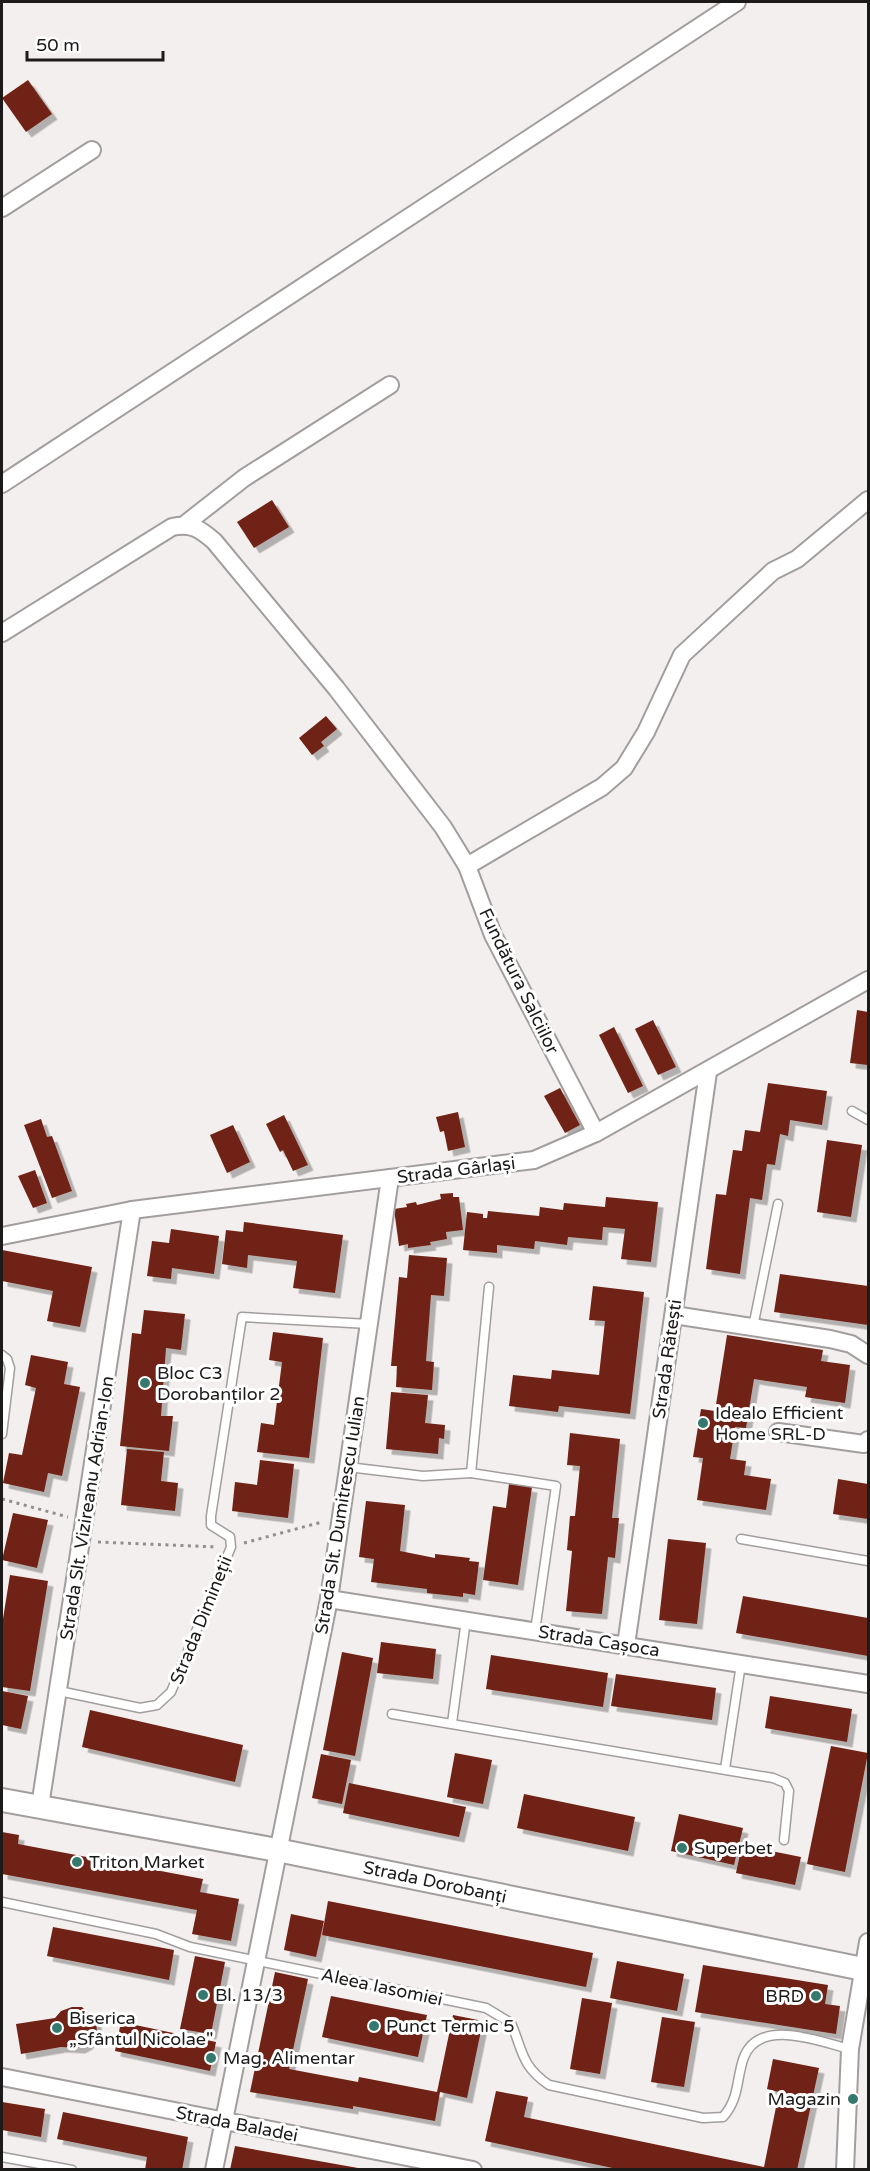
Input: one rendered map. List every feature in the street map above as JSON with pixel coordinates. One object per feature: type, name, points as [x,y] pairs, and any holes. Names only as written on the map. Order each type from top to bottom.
[{"type":"main road","name":"Strada Dorobanți","points":[[2,1800],[277,1850],[866,1969]]},
{"type":"street","points":[[2,484],[737,2]]},
{"type":"street","points":[[2,208],[92,150]]},
{"type":"street","points":[[2,633],[172,527],[184,525],[244,478],[390,385]]},
{"type":"street","points":[[467,866],[602,787],[624,768],[646,732],[682,655],[773,571],[797,559],[868,500]]},
{"type":"street","name":"Fundătura Salciilor","points":[[184,525],[199,527],[214,542],[336,688],[443,827],[467,866],[493,935],[596,1133]]},
{"type":"street","name":"Strada Gârlași","points":[[2,1236],[132,1210],[534,1160],[596,1133],[868,981]]},
{"type":"street","name":"Strada Rătești","points":[[627,1646],[708,1072]]},
{"type":"street","name":"Strada Slt. Dumitrescu Iulian","points":[[214,2169],[329,1599],[390,1178]]},
{"type":"street","name":"Strada Slt. Vizireanu Adrian-Ion","points":[[40,1806],[132,1210]]},
{"type":"street","points":[[674,1315],[830,1339],[851,1344],[868,1355]]},
{"type":"street","points":[[778,1432],[864,1444],[868,1440]]},
{"type":"street","name":"Strada Cașoca","points":[[329,1599],[868,1684]]},
{"type":"street","points":[[845,2169],[850,2049],[866,1969],[868,1942]]},
{"type":"street","name":"Strada Baladei","points":[[2,2077],[224,2121],[422,2165],[473,2169]]},
{"type":"lane","points":[[852,1111],[868,1120]]},
{"type":"lane","points":[[753,1327],[778,1204]]},
{"type":"lane","points":[[471,1473],[489,1287]]},
{"type":"lane","name":"Strada Dimineții","points":[[59,1691],[140,1708],[156,1706],[171,1692],[231,1547],[230,1537],[211,1525],[211,1516],[242,1317],[369,1324]]},
{"type":"lane","points":[[2,1354],[7,1359],[10,1368],[2,1429]]},
{"type":"lane","points":[[348,1467],[423,1476],[471,1473],[556,1486],[535,1631]]},
{"type":"lane","points":[[741,1539],[868,1561]]},
{"type":"lane","points":[[452,1723],[466,1620]]},
{"type":"lane","points":[[724,1769],[741,1664]]},
{"type":"lane","points":[[392,1714],[724,1769],[785,1783],[789,1791],[784,1840]]},
{"type":"lane","name":"Aleea Iasomiei","points":[[2,1902],[156,1934],[190,1947],[486,2008],[511,2023],[519,2050],[525,2061],[538,2078],[549,2085],[703,2118],[723,2117],[730,2109],[738,2090],[744,2056],[755,2041],[768,2035],[792,2036],[850,2049]]},
{"type":"lane","points":[[2,2157],[72,2169]]},
{"type":"path","points":[[2,1499],[85,1521]]},
{"type":"building","points":[[28,80],[52,114],[26,132],[2,98]]},
{"type":"building","points":[[272,500],[289,527],[254,548],[237,522]]},
{"type":"building","points":[[326,716],[337,729],[321,742],[324,746],[312,755],[299,738]]},
{"type":"building","points":[[857,1010],[868,1012],[868,1065],[850,1063]]},
{"type":"building","points":[[653,1020],[676,1067],[658,1075],[635,1029]]},
{"type":"building","points":[[614,1027],[643,1086],[628,1093],[599,1035]]},
{"type":"building","points":[[768,1083],[827,1091],[822,1125],[790,1120],[788,1136],[780,1134],[775,1165],[767,1164],[762,1200],[750,1198],[740,1274],[706,1269],[716,1194],[726,1195],[733,1150],[742,1151],[745,1130],[760,1132]]},
{"type":"building","points":[[560,1088],[580,1125],[565,1133],[544,1096]]},
{"type":"building","points":[[458,1112],[465,1147],[448,1151],[444,1131],[440,1132],[436,1117]]},
{"type":"building","points":[[284,1115],[308,1165],[293,1171],[283,1150],[280,1152],[266,1124]]},
{"type":"building","points":[[41,1119],[47,1137],[52,1136],[72,1191],[52,1198],[24,1125]]},
{"type":"building","points":[[233,1125],[250,1162],[227,1173],[210,1135]]},
{"type":"building","points":[[827,1140],[862,1145],[851,1217],[817,1212]]},
{"type":"building","points":[[35,1170],[47,1203],[33,1208],[18,1176]]},
{"type":"building","points":[[453,1193],[453,1197],[459,1197],[463,1230],[446,1232],[447,1239],[430,1242],[431,1245],[408,1248],[408,1244],[399,1246],[394,1209],[407,1207],[406,1204],[416,1202],[417,1205],[441,1199],[440,1194]]},
{"type":"building","points":[[606,1197],[658,1202],[651,1262],[621,1259],[625,1229],[603,1227],[602,1240],[568,1237],[567,1245],[535,1241],[534,1249],[497,1245],[497,1253],[463,1250],[467,1212],[483,1214],[483,1218],[487,1218],[488,1211],[539,1216],[540,1207],[563,1210],[564,1203],[605,1207]]},
{"type":"building","points":[[244,1222],[343,1235],[335,1293],[293,1288],[297,1261],[248,1255],[247,1268],[222,1264],[226,1230],[243,1232]]},
{"type":"building","points":[[171,1229],[219,1236],[214,1274],[172,1268],[171,1279],[147,1276],[152,1241],[169,1243]]},
{"type":"building","points":[[2,1250],[92,1267],[80,1327],[47,1321],[53,1291],[2,1281]]},
{"type":"building","points":[[409,1255],[447,1258],[444,1296],[431,1295],[426,1361],[434,1362],[432,1390],[396,1387],[397,1366],[391,1366],[399,1277],[407,1278]]},
{"type":"building","points":[[780,1274],[868,1286],[868,1325],[774,1312]]},
{"type":"building","points":[[593,1286],[644,1292],[630,1414],[559,1406],[558,1412],[509,1406],[513,1375],[551,1379],[552,1370],[599,1375],[605,1321],[589,1320]]},
{"type":"building","name":"Bloc C3 Dorobanților 2","points":[[144,1310],[185,1314],[181,1350],[166,1348],[161,1416],[173,1416],[169,1451],[120,1446],[132,1333],[141,1334]]},
{"type":"building","points":[[273,1332],[323,1338],[309,1458],[257,1452],[261,1423],[274,1425],[282,1362],[269,1360]]},
{"type":"building","points":[[727,1335],[823,1350],[821,1361],[850,1365],[845,1403],[805,1397],[807,1387],[754,1379],[746,1428],[735,1427],[730,1459],[746,1461],[744,1475],[771,1479],[766,1510],[697,1500],[703,1458],[693,1457],[701,1409],[715,1411]]},
{"type":"building","points":[[31,1355],[68,1362],[64,1384],[80,1387],[62,1476],[48,1473],[44,1492],[3,1483],[9,1453],[22,1455],[36,1388],[25,1385]]},
{"type":"building","points":[[391,1392],[428,1395],[425,1423],[445,1425],[444,1439],[439,1438],[438,1454],[386,1449]]},
{"type":"building","points":[[570,1433],[620,1439],[612,1518],[619,1518],[615,1558],[608,1557],[602,1614],[566,1611],[572,1551],[567,1550],[570,1516],[575,1516],[580,1466],[567,1465]]},
{"type":"building","points":[[127,1449],[164,1452],[161,1481],[178,1483],[175,1511],[121,1505]]},
{"type":"building","points":[[260,1460],[294,1464],[288,1518],[232,1511],[235,1482],[257,1485]]},
{"type":"building","points":[[838,1479],[868,1484],[868,1519],[833,1514]]},
{"type":"building","points":[[509,1484],[532,1487],[518,1585],[483,1580],[493,1506],[506,1508]]},
{"type":"building","points":[[366,1501],[405,1505],[400,1551],[435,1558],[435,1554],[470,1558],[469,1561],[479,1562],[475,1595],[463,1593],[463,1597],[427,1593],[427,1589],[371,1582],[374,1559],[359,1557]]},
{"type":"building","points":[[13,1513],[48,1520],[37,1568],[2,1560]]},
{"type":"building","points":[[668,1539],[706,1543],[697,1624],[659,1620]]},
{"type":"building","points":[[10,1575],[48,1581],[30,1691],[2,1687],[2,1625]]},
{"type":"building","points":[[743,1596],[868,1618],[868,1656],[736,1633]]},
{"type":"building","points":[[381,1642],[436,1649],[433,1679],[377,1673]]},
{"type":"building","points":[[342,1652],[373,1658],[355,1756],[323,1750]]},
{"type":"building","points":[[491,1655],[608,1673],[603,1707],[486,1689]]},
{"type":"building","points":[[616,1674],[716,1688],[712,1720],[611,1706]]},
{"type":"building","points":[[2,1691],[28,1696],[21,1729],[2,1725]]},
{"type":"building","points":[[770,1696],[852,1709],[847,1742],[765,1728]]},
{"type":"building","points":[[90,1710],[243,1745],[235,1782],[82,1747]]},
{"type":"building","points":[[831,1746],[868,1753],[845,1872],[807,1864]]},
{"type":"building","points":[[455,1753],[492,1760],[483,1804],[447,1797]]},
{"type":"building","points":[[321,1754],[351,1760],[342,1804],[312,1798]]},
{"type":"building","points":[[349,1783],[466,1807],[459,1837],[343,1813]]},
{"type":"building","points":[[524,1794],[635,1817],[628,1851],[517,1828]]},
{"type":"building","points":[[679,1814],[743,1828],[734,1865],[671,1851]]},
{"type":"building","points":[[2,1832],[19,1835],[18,1844],[203,1879],[200,1892],[239,1899],[231,1941],[192,1934],[197,1910],[2,1874]]},
{"type":"building","points":[[742,1845],[801,1857],[795,1885],[736,1873]]},
{"type":"building","points":[[328,1901],[593,1953],[586,1987],[322,1935]]},
{"type":"building","points":[[291,1914],[324,1921],[316,1957],[284,1950]]},
{"type":"building","points":[[53,1927],[174,1950],[169,1980],[47,1956]]},
{"type":"building","name":"Bl. 13/3","points":[[195,1956],[225,1962],[211,2034],[180,2029]]},
{"type":"building","points":[[617,1961],[684,1974],[677,2011],[610,1998]]},
{"type":"building","points":[[703,1965],[828,1985],[825,2004],[840,2006],[836,2034],[695,2012]]},
{"type":"building","points":[[275,1972],[308,1979],[289,2069],[358,2082],[359,2077],[437,2092],[453,2015],[483,2021],[467,2098],[440,2092],[435,2121],[353,2106],[353,2109],[250,2092]]},
{"type":"building","name":"Punct Termic 5","points":[[331,1996],[427,2015],[418,2057],[322,2037]]},
{"type":"building","points":[[582,1998],[612,2003],[600,2074],[570,2069]]},
{"type":"building","name":"Biserica „Sfântul Nicolae\"","points":[[72,2007],[82,2007],[96,2021],[97,2032],[87,2044],[80,2048],[61,2047],[21,2054],[16,2024],[55,2018],[61,2011]]},
{"type":"building","points":[[662,2017],[695,2022],[684,2087],[651,2082]]},
{"type":"building","points":[[121,2022],[216,2042],[210,2071],[115,2051]]},
{"type":"building","points":[[773,2059],[819,2068],[797,2170],[622,2170],[485,2141],[496,2091],[528,2097],[524,2117],[764,2167],[779,2092],[767,2089]]},
{"type":"building","points":[[2,2102],[45,2109],[41,2137],[2,2130]]},
{"type":"building","points":[[63,2112],[188,2137],[182,2170],[145,2170],[147,2157],[57,2139]]},
{"type":"building","points":[[235,2146],[358,2168],[358,2170],[230,2170]]},
{"type":"place","name":"Bloc C3 Dorobanților 2","points":[[145,1383]]},
{"type":"place","name":"Idealo Efficient Home SRL-D","points":[[703,1423]]},
{"type":"place","name":"Superbet","points":[[682,1848]]},
{"type":"place","name":"Triton Market","points":[[77,1862]]},
{"type":"place","name":"Bl. 13/3","points":[[203,1995]]},
{"type":"place","name":"BRD","points":[[816,1996]]},
{"type":"place","name":"Punct Termic 5","points":[[374,2026]]},
{"type":"place","name":"Biserica „Sfântul Nicolae\"","points":[[57,2028]]},
{"type":"place","name":"Mag. Alimentar","points":[[211,2058]]},
{"type":"place","name":"Magazin","points":[[853,2099]]}]
